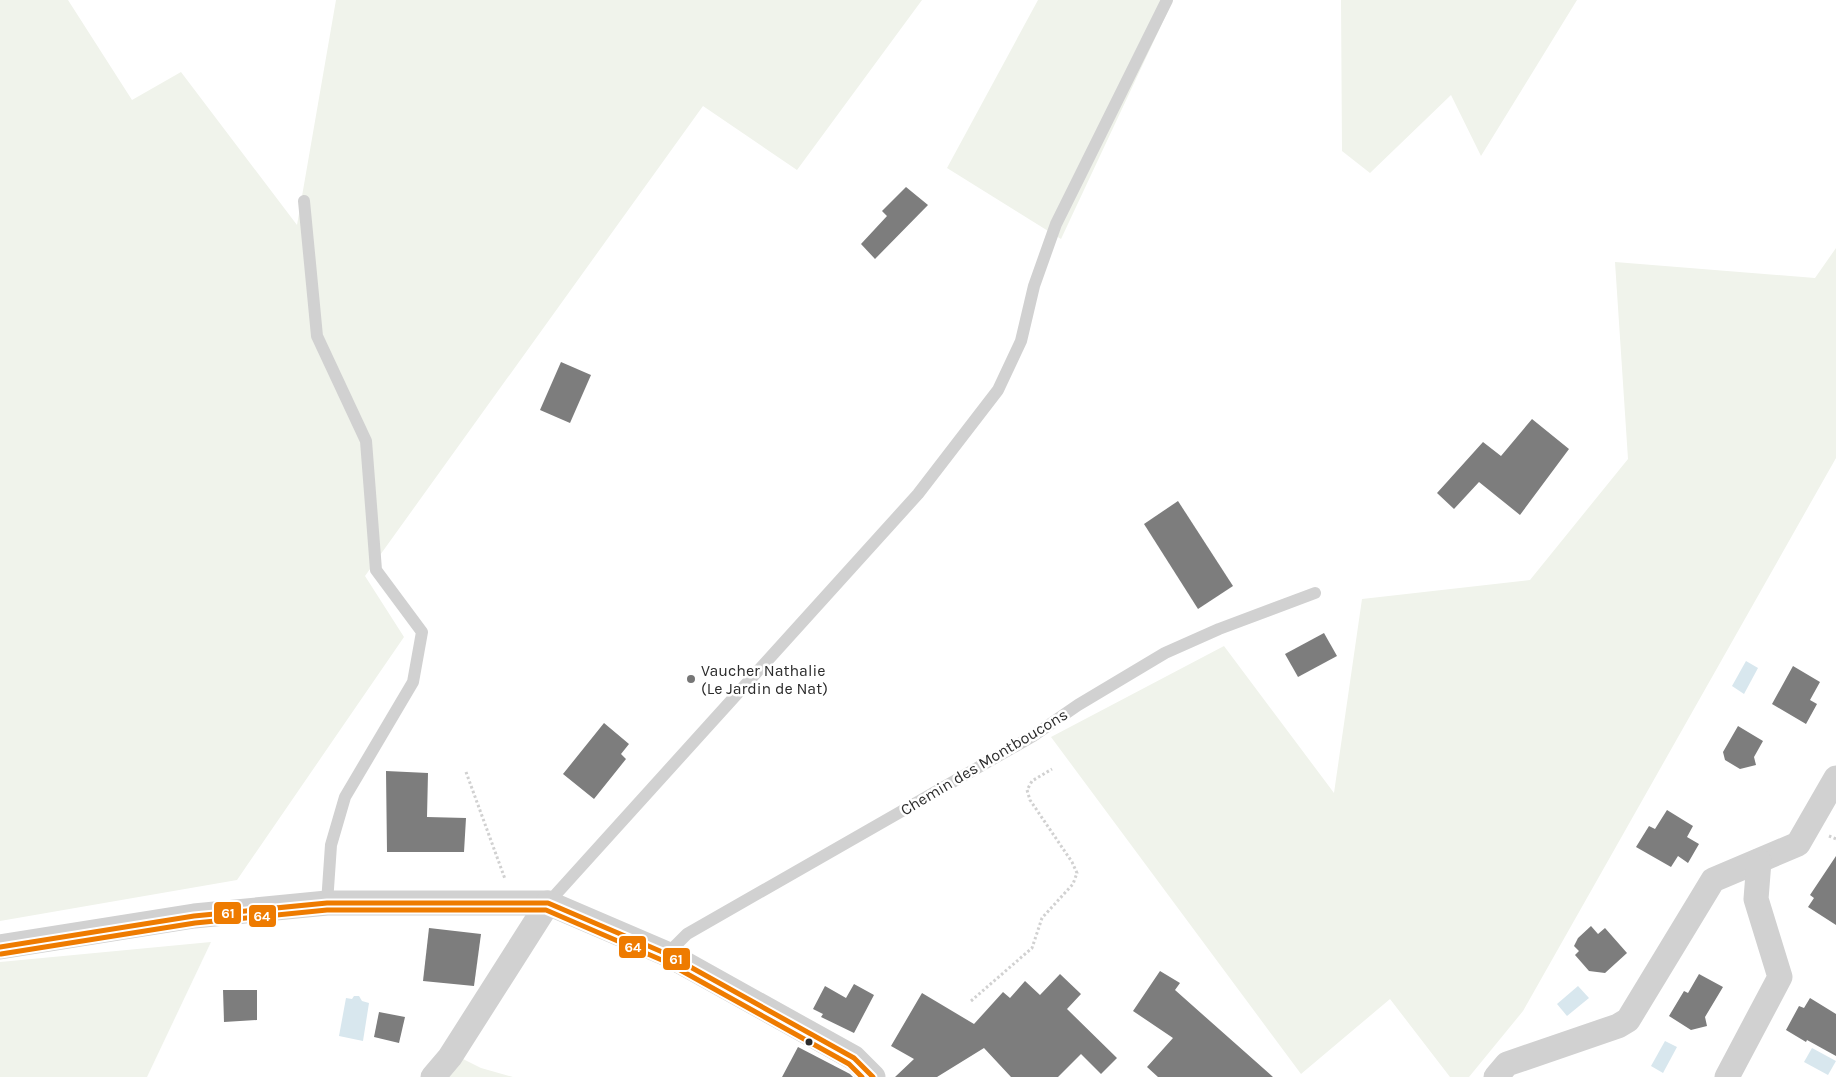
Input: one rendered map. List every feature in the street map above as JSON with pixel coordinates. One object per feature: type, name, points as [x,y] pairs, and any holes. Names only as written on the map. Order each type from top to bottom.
[{"type":"street","points":[[1496,1077],[1508,1064],[1618,1026],[1628,1020],[1713,880],[1798,844],[1836,778]]},
{"type":"street","points":[[1727,1077],[1780,977],[1756,899],[1759,861]]},
{"type":"street","points":[[0,947],[194,916],[327,903],[548,903],[667,954],[854,1058],[873,1077]]},
{"type":"street","points":[[433,1077],[450,1057],[548,903]]},
{"type":"lane","points":[[548,903],[918,494],[998,390],[1021,341],[1034,286],[1056,224],[1167,0]]},
{"type":"lane","points":[[304,201],[317,336],[366,441],[376,570],[422,632],[413,682],[345,797],[331,845],[327,903]]},
{"type":"lane","name":"Chemin des Montboucons","points":[[667,954],[687,934],[1033,736],[1078,705],[1165,654],[1219,629],[1315,594]]},
{"type":"path","points":[[971,1001],[1032,948],[1042,918],[1073,884],[1077,873],[1072,862],[1030,800],[1027,790],[1032,781],[1052,768]]},
{"type":"path","points":[[466,772],[514,903]]},
{"type":"shaded area","points":[[0,0],[68,0],[132,100],[181,72],[297,225],[336,0],[922,0],[797,170],[703,106],[365,576],[404,637],[237,880],[0,921]]},
{"type":"shaded area","points":[[1038,0],[1173,0],[1061,239],[947,168]]},
{"type":"shaded area","points":[[1341,0],[1577,0],[1481,156],[1451,95],[1370,173],[1342,151]]},
{"type":"shaded area","points":[[1836,248],[1836,458],[1523,1011],[1469,1077],[1450,1077],[1390,999],[1301,1074],[1051,737],[1224,646],[1334,793],[1362,599],[1530,580],[1628,459],[1615,262],[1815,278]]},
{"type":"shaded area","points":[[1746,661],[1758,668],[1744,694],[1732,686]]},
{"type":"shaded area","points":[[211,942],[147,1077],[0,1077],[0,962]]},
{"type":"shaded area","points":[[1578,986],[1589,998],[1567,1016],[1557,1004]]},
{"type":"shaded area","points":[[354,996],[359,996],[362,1001],[369,1003],[363,1041],[339,1036],[346,998],[352,999]]},
{"type":"shaded area","points":[[1665,1041],[1677,1047],[1663,1073],[1651,1066]]},
{"type":"shaded area","points":[[1812,1048],[1836,1061],[1828,1075],[1804,1062]]},
{"type":"shaded area","points":[[459,1057],[481,1068],[513,1077],[445,1077]]},
{"type":"building","points":[[906,187],[928,205],[875,259],[861,244],[887,216],[882,211]]},
{"type":"building","points":[[561,362],[591,375],[570,423],[540,410]]},
{"type":"building","points":[[1532,419],[1569,449],[1520,515],[1479,482],[1454,509],[1437,493],[1483,442],[1501,456]]},
{"type":"building","points":[[1178,501],[1233,586],[1198,609],[1144,524]]},
{"type":"building","points":[[1324,633],[1337,656],[1298,677],[1285,654]]},
{"type":"building","points":[[1793,666],[1820,682],[1810,700],[1817,704],[1806,724],[1772,704]]},
{"type":"building","points":[[604,723],[629,744],[621,754],[626,759],[594,799],[563,774]]},
{"type":"building","points":[[1738,726],[1763,741],[1754,757],[1756,765],[1740,769],[1725,760],[1723,752]]},
{"type":"building","points":[[386,771],[428,773],[427,817],[466,818],[464,852],[387,852]]},
{"type":"building","points":[[1667,810],[1693,826],[1687,837],[1699,844],[1688,863],[1678,856],[1671,867],[1636,847],[1649,826],[1655,829]]},
{"type":"building","points":[[1836,856],[1836,925],[1808,907],[1814,898],[1810,895]]},
{"type":"building","points":[[1591,926],[1598,934],[1605,928],[1627,953],[1605,973],[1589,971],[1575,955],[1579,951],[1574,946],[1578,938]]},
{"type":"building","points":[[429,928],[481,934],[474,986],[423,981]]},
{"type":"building","points":[[1160,971],[1180,983],[1175,990],[1273,1077],[1158,1077],[1147,1067],[1173,1038],[1133,1011]]},
{"type":"building","points":[[1060,974],[1081,994],[1067,1009],[1117,1058],[1101,1074],[1081,1054],[1058,1077],[1011,1077],[984,1048],[937,1077],[895,1077],[914,1059],[891,1046],[922,993],[974,1024],[1003,992],[1010,998],[1025,981],[1040,995]]},
{"type":"building","points":[[1699,974],[1723,987],[1705,1017],[1707,1026],[1691,1030],[1669,1016],[1684,991],[1688,993]]},
{"type":"building","points":[[854,984],[874,995],[854,1033],[821,1017],[823,1014],[813,1009],[825,986],[846,998]]},
{"type":"building","points":[[223,990],[257,990],[257,1020],[224,1022]]},
{"type":"building","points":[[1810,998],[1836,1014],[1836,1056],[1786,1030],[1799,1006],[1804,1008]]},
{"type":"building","points":[[379,1012],[405,1017],[399,1043],[374,1037]]},
{"type":"building","points":[[798,1047],[850,1074],[853,1077],[782,1077]]},
{"type":"transit line","name":"61","points":[[0,947],[194,916],[327,903],[548,903],[667,954],[854,1058],[873,1077]]},
{"type":"transit line","name":"64","points":[[1,954],[195,923],[327,910],[546,910],[664,961],[849,1064],[862,1077]]},
{"type":"place","name":"Vaucher Nathalie (Le Jardin de Nat)","points":[[691,679]]}]
